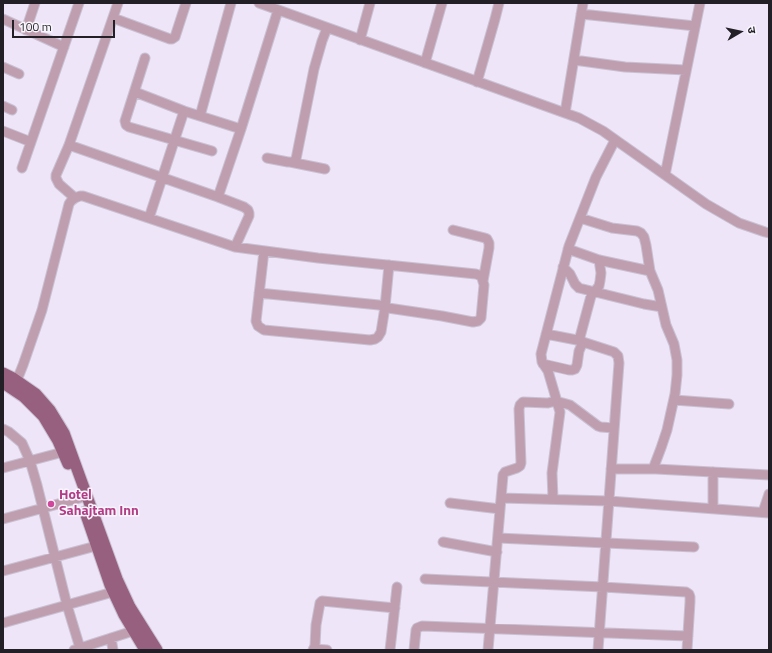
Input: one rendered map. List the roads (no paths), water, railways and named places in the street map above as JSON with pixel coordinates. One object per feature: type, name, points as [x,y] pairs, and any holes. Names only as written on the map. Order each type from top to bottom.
[{"type":"main road","points":[[3,373],[17,380],[36,394],[50,410],[64,433],[117,579],[130,607],[157,650]]},
{"type":"main road","points":[[3,383],[24,397],[43,416],[58,441],[80,498],[110,585],[124,615],[145,650]]},
{"type":"street","points":[[26,30],[35,3]]},
{"type":"street","points":[[22,168],[79,3]]},
{"type":"street","points":[[74,198],[59,184],[56,178],[57,171],[69,146],[118,3]]},
{"type":"street","points":[[113,18],[170,39],[175,37],[186,3]]},
{"type":"street","points":[[200,116],[231,3]]},
{"type":"street","points":[[259,3],[579,118],[603,131],[706,204],[740,223],[769,233]]},
{"type":"street","points":[[360,40],[370,3]]},
{"type":"street","points":[[425,63],[442,3]]},
{"type":"street","points":[[478,82],[499,3]]},
{"type":"street","points":[[565,113],[583,3]]},
{"type":"street","points":[[665,175],[700,3]]},
{"type":"street","points":[[218,197],[241,130],[278,10]]},
{"type":"street","points":[[581,14],[695,26]]},
{"type":"street","points":[[3,19],[64,47]]},
{"type":"street","points":[[290,162],[295,161],[297,156],[314,69],[322,40],[328,28]]},
{"type":"street","points":[[145,58],[126,125],[174,141],[212,151]]},
{"type":"street","points":[[574,60],[625,67],[686,70]]},
{"type":"street","points":[[3,67],[19,74]]},
{"type":"street","points":[[135,92],[184,111],[241,130]]},
{"type":"street","points":[[3,106],[12,110]]},
{"type":"street","points":[[149,218],[184,111]]},
{"type":"street","points":[[3,131],[31,142]]},
{"type":"street","points":[[553,500],[552,473],[560,412],[548,371],[541,360],[541,354],[568,249],[596,177],[615,140]]},
{"type":"street","points":[[69,146],[244,207],[248,210],[248,219],[235,247]]},
{"type":"street","points":[[267,158],[325,169]]},
{"type":"street","points":[[17,380],[42,310],[69,204],[74,198],[84,196],[235,247],[318,258],[476,274],[481,276],[484,285],[481,318],[476,322],[388,308],[379,305],[259,292]]},
{"type":"street","points":[[580,218],[612,228],[631,230],[641,233],[644,237],[650,271],[658,290],[666,325],[674,344],[677,375],[674,400],[661,448],[653,469]]},
{"type":"street","points":[[453,230],[485,238],[489,243],[483,281]]},
{"type":"street","points":[[568,249],[599,260],[650,271]]},
{"type":"street","points":[[264,251],[256,322],[258,326],[264,330],[370,340],[375,339],[381,332],[389,265]]},
{"type":"street","points":[[543,364],[569,370],[572,370],[577,365],[582,341],[580,336],[592,296],[599,286],[599,260]]},
{"type":"street","points":[[563,268],[570,274],[577,287],[644,304],[662,307]]},
{"type":"street","points":[[546,334],[582,341],[614,352],[618,356],[619,363],[598,650]]},
{"type":"street","points":[[674,400],[729,404]]},
{"type":"street","points":[[488,650],[503,475],[504,473],[520,466],[521,463],[520,404],[523,402],[557,402],[570,405],[595,424],[601,427],[614,428]]},
{"type":"street","points":[[3,429],[22,443],[30,461],[43,507],[77,649],[134,631]]},
{"type":"street","points":[[3,468],[63,452]]},
{"type":"street","points":[[611,470],[653,469],[769,475]]},
{"type":"street","points":[[712,472],[713,508]]},
{"type":"street","points":[[501,498],[609,501],[766,512],[769,494]]},
{"type":"street","points":[[3,519],[80,498]]},
{"type":"street","points":[[450,503],[500,509]]},
{"type":"street","points":[[498,538],[694,547]]},
{"type":"street","points":[[442,542],[496,552]]},
{"type":"street","points":[[3,571],[96,546]]},
{"type":"street","points":[[424,579],[686,592],[690,597],[687,650]]},
{"type":"street","points":[[390,650],[397,587]]},
{"type":"street","points":[[3,623],[113,592]]},
{"type":"street","points":[[327,650],[314,649],[316,646],[316,625],[320,603],[322,601],[395,608]]},
{"type":"street","points":[[414,650],[416,630],[422,626],[688,636]]},
{"type":"street","points":[[111,638],[113,650]]},
{"type":"place","name":"Hotel Sahajtam Inn","points":[[51,504]]}]
